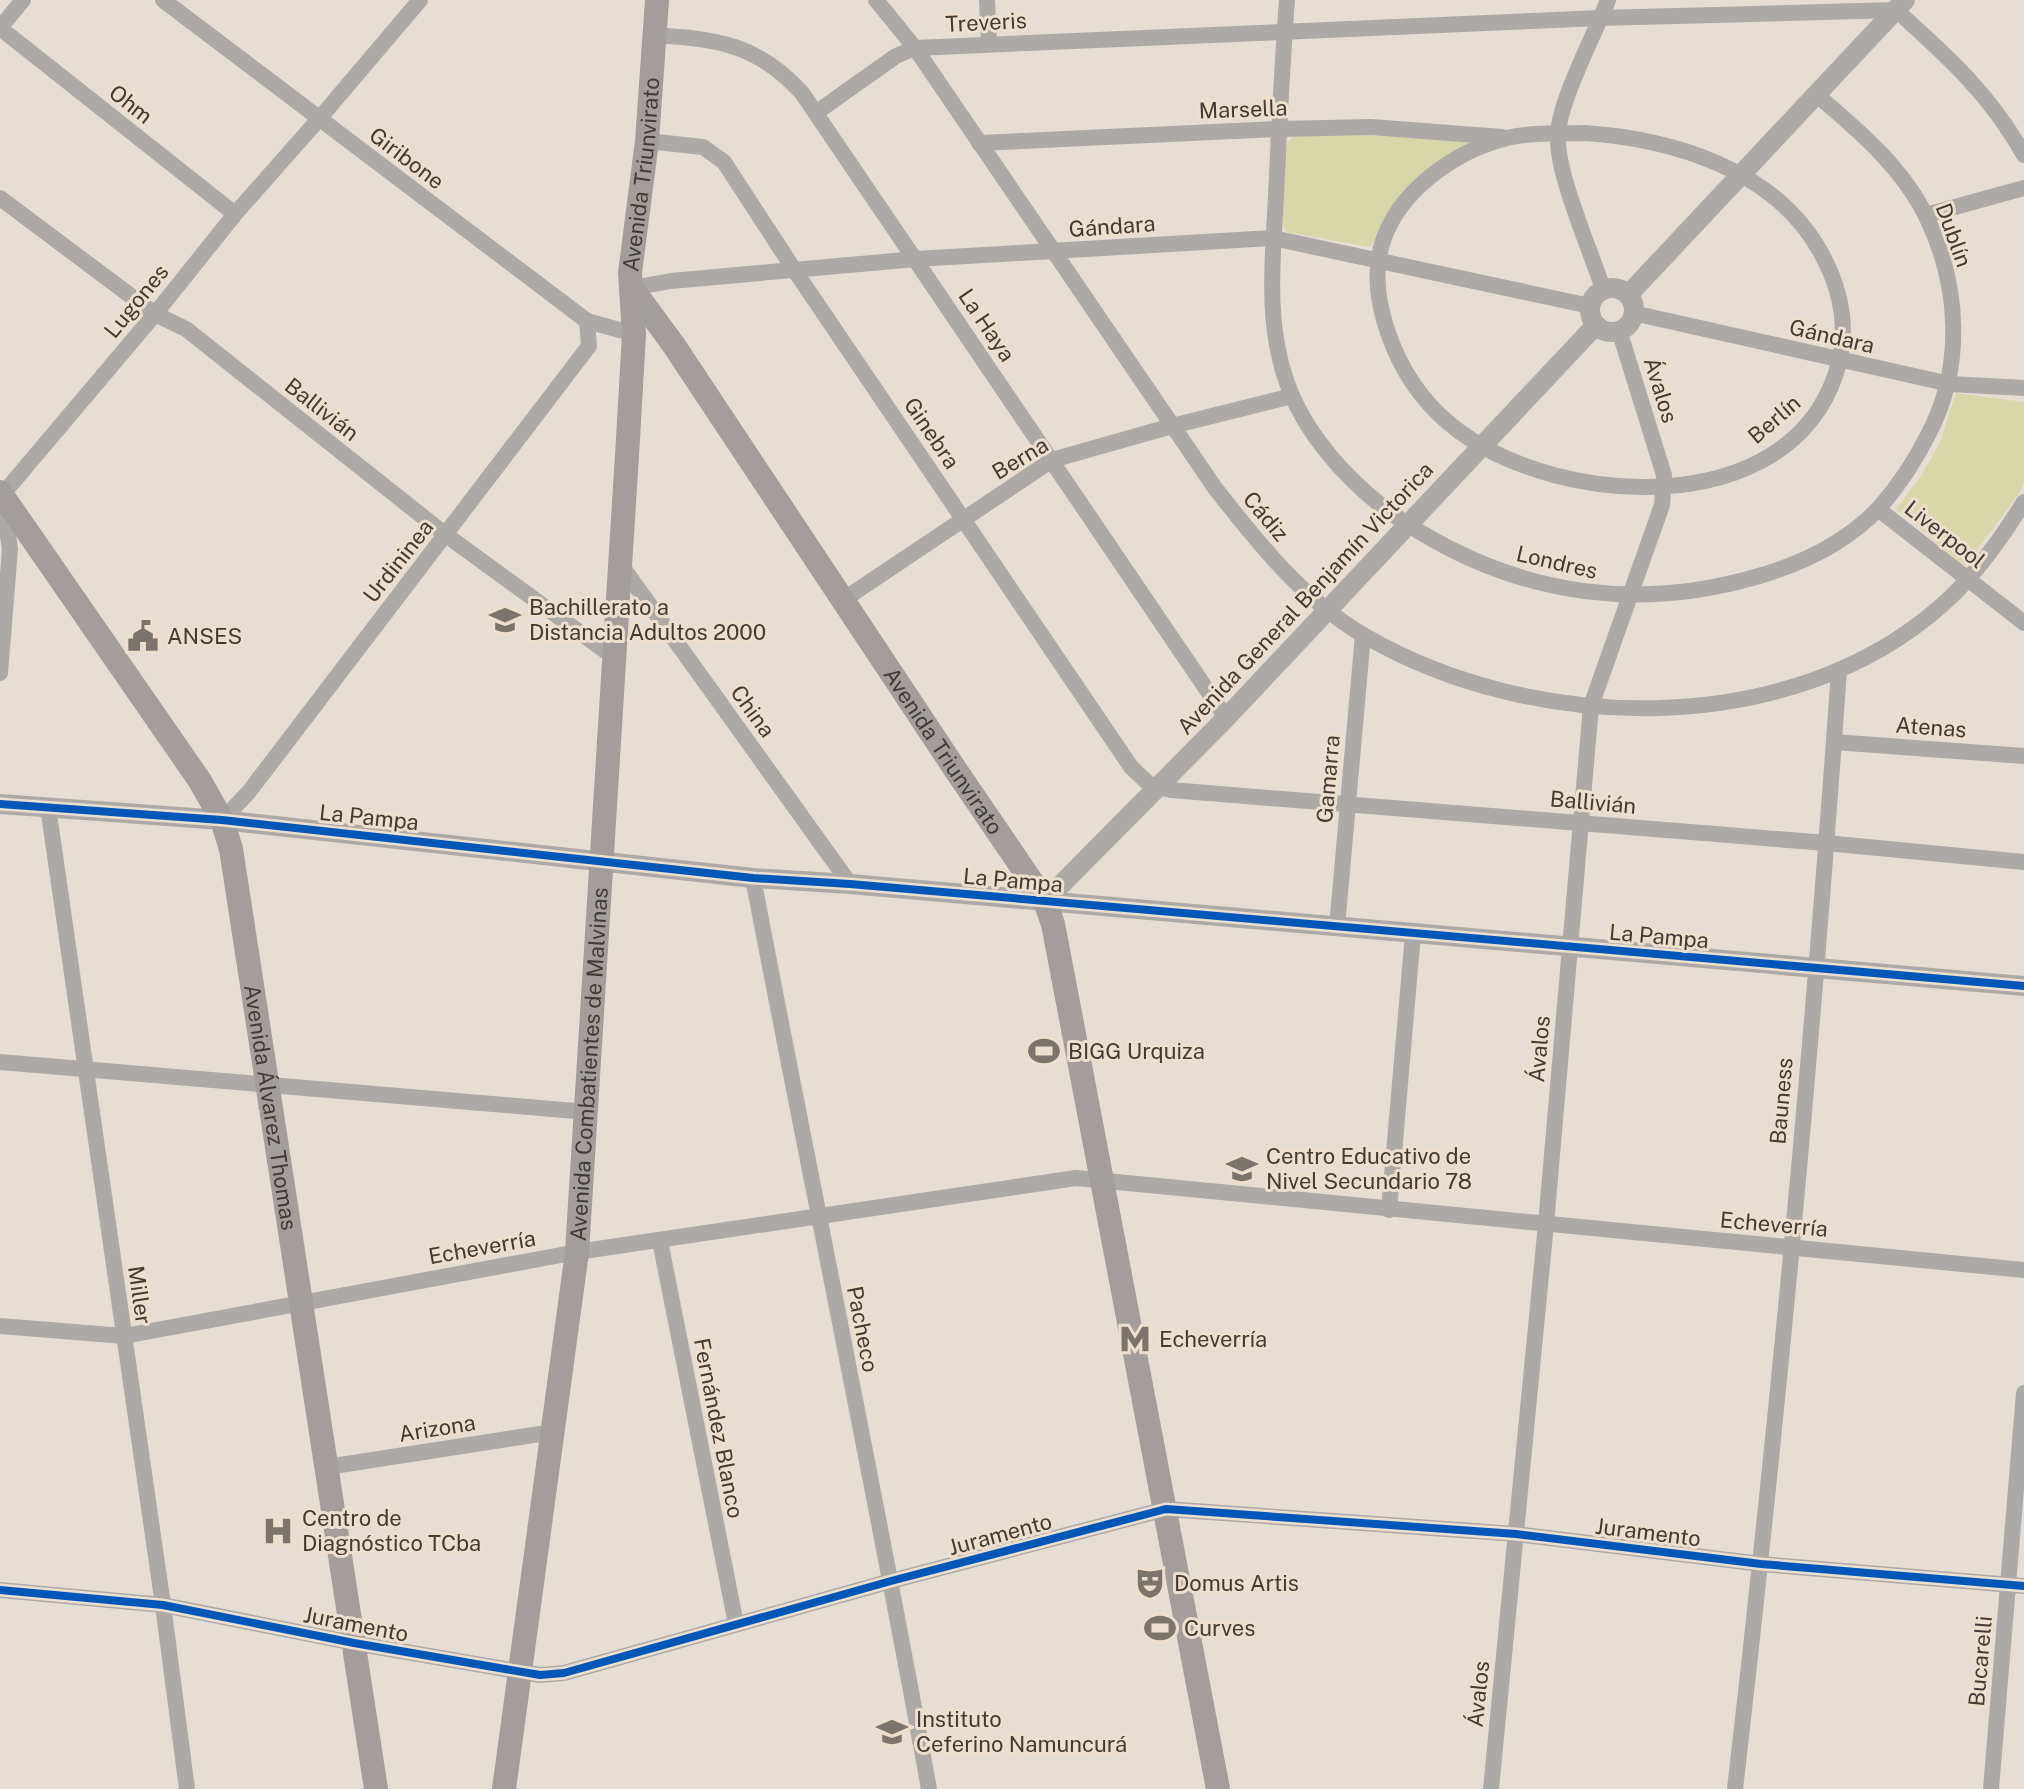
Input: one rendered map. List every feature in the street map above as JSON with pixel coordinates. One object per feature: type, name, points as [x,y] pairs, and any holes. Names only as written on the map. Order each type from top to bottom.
[{"type":"main road","name":"Avenida Triunvirato","points":[[657,0],[647,141],[630,273],[632,288],[673,344],[1045,901],[1053,924],[1104,1181],[1218,1789]]},
{"type":"main road","name":"Avenida Combatientes de Malvinas","points":[[504,1789],[577,1252],[621,565],[634,334],[632,288]]},
{"type":"main road","name":"Avenida Álvarez Thomas","points":[[1,494],[183,756],[222,820],[231,849],[376,1789]]},
{"type":"street","points":[[0,28],[23,0]]},
{"type":"street","name":"Giribone","points":[[163,0],[587,321],[634,334]]},
{"type":"street","name":"Lugones","points":[[1,494],[155,314],[235,214],[420,0]]},
{"type":"street","name":"Cádiz","points":[[876,0],[915,48],[1215,488],[1262,548],[1327,609],[1363,635],[1442,673],[1516,694],[1591,706],[1622,708],[1728,702],[1797,685],[1839,670]]},
{"type":"street","points":[[987,0],[989,44]]},
{"type":"street","points":[[1273,238],[1287,0]]},
{"type":"street","points":[[1603,289],[1561,165],[1558,134],[1562,113],[1608,0]]},
{"type":"street","points":[[1630,304],[1616,288],[1603,289],[1595,296],[1593,316],[1607,331],[1619,330],[1629,323],[1630,304],[1741,175],[1900,5],[1981,90],[2000,114],[2024,155]]},
{"type":"street","name":"Treveris","points":[[817,112],[896,56],[915,48],[1900,5]]},
{"type":"street","name":"Ohm","points":[[0,28],[235,214]]},
{"type":"street","name":"La Haya","points":[[654,35],[713,41],[754,54],[786,76],[817,112],[1226,718]]},
{"type":"street","name":"Dublín","points":[[1817,95],[1895,169],[1926,215],[1950,292],[1954,338],[1950,384]]},
{"type":"street","name":"Marsella","points":[[979,143],[1371,127],[1508,138]]},
{"type":"street","name":"Berlín","points":[[1585,133],[1639,139],[1691,153],[1741,175],[1761,188],[1790,212],[1814,241],[1827,263],[1842,311],[1844,337],[1841,360],[1820,407],[1785,444],[1741,471],[1717,479],[1665,487],[1584,481],[1531,468],[1482,446],[1441,416],[1409,378],[1392,344],[1377,284],[1379,259],[1391,225],[1413,193],[1445,165],[1508,138],[1558,134],[1585,133]]},
{"type":"street","name":"Ginebra","points":[[647,141],[691,144],[713,152],[733,173],[795,271],[1131,767],[1138,776],[1159,788]]},
{"type":"street","points":[[1926,215],[2024,188]]},
{"type":"street","name":"Ballivián","points":[[0,198],[155,314],[186,329],[446,535],[615,658]]},
{"type":"street","name":"Gándara","points":[[632,288],[671,281],[916,259],[1273,238],[1379,259],[1593,316]]},
{"type":"street","name":"Londres","points":[[1273,238],[1271,281],[1274,328],[1284,377],[1292,396],[1333,459],[1377,502],[1407,525],[1459,554],[1505,573],[1576,591],[1631,596],[1705,590],[1771,573],[1820,552],[1846,536],[1878,509],[1920,453],[1937,420],[1950,384]]},
{"type":"street","name":"Gándara","points":[[1630,304],[1841,360],[1950,384],[2024,388]]},
{"type":"street","name":"Avenida General Benjamín Victorica","points":[[1045,901],[1159,788],[1482,446],[1593,316]]},
{"type":"street","name":"Urdininea","points":[[222,820],[248,793],[589,346],[587,321]]},
{"type":"street","name":"Ávalos","points":[[1491,1789],[1546,1224],[1591,706],[1662,505],[1665,487],[1664,475],[1619,330]]},
{"type":"street","name":"Berna","points":[[843,600],[1052,460],[1292,396]]},
{"type":"street","points":[[0,673],[10,549],[1,494]]},
{"type":"street","points":[[1839,670],[1878,650],[1941,605],[1967,579],[2008,528],[2024,502]]},
{"type":"street","name":"Liverpool","points":[[1878,509],[2024,623]]},
{"type":"street","name":"China","points":[[621,565],[850,884]]},
{"type":"street","name":"Gamarra","points":[[1337,927],[1363,635]]},
{"type":"street","name":"Bauness","points":[[1735,1789],[1761,1564],[1791,1247],[1839,670]]},
{"type":"street","name":"Atenas","points":[[1834,742],[2024,756]]},
{"type":"street","name":"Ballivián","points":[[1159,788],[2024,862]]},
{"type":"street","name":"La Pampa","points":[[0,804],[222,820],[753,878],[2024,986]]},
{"type":"street","name":"Miller","points":[[48,807],[187,1789]]},
{"type":"street","name":"Pacheco","points":[[753,878],[929,1789]]},
{"type":"street","points":[[1389,1210],[1413,934]]},
{"type":"street","points":[[0,1062],[587,1112]]},
{"type":"street","name":"Echeverría","points":[[0,1326],[124,1336],[577,1252],[1076,1178],[2024,1270]]},
{"type":"street","name":"Fernández Blanco","points":[[660,1241],[736,1624]]},
{"type":"street","name":"Bucarelli","points":[[1991,1789],[2016,1585],[2024,1393]]},
{"type":"street","name":"Arizona","points":[[327,1467],[553,1432]]},
{"type":"street","name":"Juramento","points":[[0,1590],[163,1605],[354,1643],[540,1675],[564,1673],[891,1581],[1166,1509],[1516,1534],[1761,1564],[2016,1585]]},
{"type":"green space","points":[[1299,134],[1466,138],[1469,144],[1393,214],[1370,247],[1287,232],[1282,223],[1284,149],[1291,138]]},
{"type":"green space","points":[[1956,393],[2024,402],[2024,482],[2020,492],[1965,566],[1896,509],[1939,445]]},
{"type":"cycle path","points":[[0,804],[222,820],[753,878],[2024,986]]},
{"type":"cycle path","points":[[0,1590],[163,1605],[354,1643],[540,1675],[564,1673],[891,1581],[1166,1509],[1516,1534],[1761,1564],[2024,1586]]},
{"type":"place","name":"Bachillerato a Distancia Adultos 2000","points":[[505,620]]},
{"type":"place","name":"ANSES","points":[[143,636]]},
{"type":"place","name":"BIGG Urquiza","points":[[1044,1051]]},
{"type":"place","name":"Centro Educativo de Nivel Secundario 78","points":[[1242,1169]]},
{"type":"place","name":"Echeverría","points":[[1135,1339]]},
{"type":"place","name":"Centro de Diagnóstico TCba","points":[[278,1531]]},
{"type":"place","name":"Domus Artis","points":[[1150,1583]]},
{"type":"place","name":"Curves","points":[[1160,1628]]},
{"type":"place","name":"Instituto Ceferino Namuncurá","points":[[892,1732]]}]
